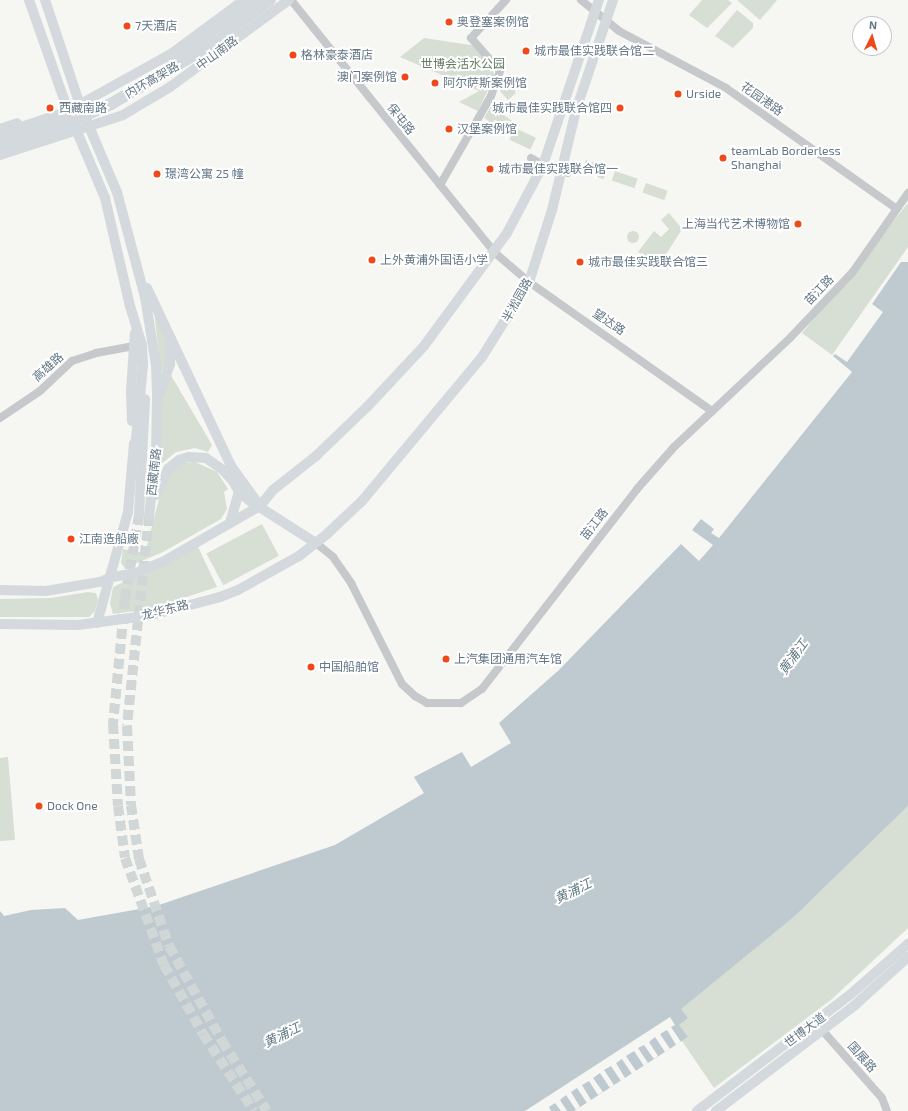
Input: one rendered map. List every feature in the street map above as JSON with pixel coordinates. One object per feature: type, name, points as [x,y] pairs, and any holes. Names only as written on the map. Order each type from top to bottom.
[{"type":"highway","name":"内环高架路","points":[[0,135],[63,116],[122,91],[177,56],[255,0]]},
{"type":"highway","name":"内环高架路","points":[[0,146],[62,125],[111,104],[204,49],[270,0]]},
{"type":"main road","name":"西藏南路","points":[[29,0],[67,108],[105,198],[135,323],[143,365],[128,512],[112,577],[97,623]]},
{"type":"main road","name":"西藏南路","points":[[45,0],[80,105],[117,192],[146,297],[153,345],[157,400],[156,452],[144,515]]},
{"type":"main road","points":[[0,128],[80,105],[171,54],[244,0]]},
{"type":"main road","name":"中山南路","points":[[0,155],[78,132],[123,115],[170,87],[290,0]]},
{"type":"main road","points":[[0,590],[46,591],[100,582],[112,577],[136,573],[166,560],[260,506],[273,490],[316,456],[367,407],[424,346],[494,252],[543,165],[599,0]]},
{"type":"main road","name":"半淞园路","points":[[316,543],[362,501],[461,385],[482,357],[529,282],[564,172],[576,110],[605,21],[614,0]]},
{"type":"main road","name":"西藏南路","points":[[136,264],[231,466],[260,506]]},
{"type":"main road","points":[[157,400],[170,364],[171,336]]},
{"type":"main road","name":"西藏南路","points":[[135,449],[131,391],[139,345]]},
{"type":"main road","points":[[143,365],[145,429],[144,515]]},
{"type":"main road","name":"西藏南路","points":[[144,515],[168,469],[179,460],[189,457],[206,458],[216,464],[233,481],[239,492],[316,543]]},
{"type":"main road","points":[[230,523],[239,492]]},
{"type":"main road","name":"龙华东路","points":[[0,624],[45,626],[97,623],[152,615],[220,596],[273,571],[316,543]]},
{"type":"main road","name":"世博大道","points":[[716,1111],[818,1026],[908,944]]},
{"type":"main road","name":"世博大道","points":[[697,1111],[818,1026],[854,1005],[908,957]]},
{"type":"street","name":"保屯路","points":[[290,0],[494,252]]},
{"type":"street","points":[[440,185],[491,96],[500,71],[471,38],[506,0]]},
{"type":"street","name":"花园港路","points":[[581,0],[605,21],[640,43],[726,88],[897,209]]},
{"type":"street","points":[[531,158],[543,165],[564,172]]},
{"type":"street","name":"苗江路","points":[[316,543],[333,557],[350,583],[402,684],[415,696],[426,703],[461,704],[482,689],[637,489],[674,447],[790,338],[852,273],[908,193]]},
{"type":"street","name":"望达路","points":[[494,252],[529,282],[712,411]]},
{"type":"street","name":"高雄路","points":[[0,418],[40,391],[72,361],[96,353],[139,345]]},
{"type":"street","name":"国展路","points":[[818,1026],[882,1098],[887,1111]]},
{"type":"green space","points":[[702,0],[728,0],[732,3],[707,28],[689,15]]},
{"type":"green space","points":[[737,0],[777,0],[760,20]]},
{"type":"green space","points":[[737,10],[753,23],[753,28],[733,48],[715,36]]},
{"type":"green space","name":"世博会活水公园","points":[[424,38],[477,46],[495,75],[478,111],[459,102],[479,91],[400,57]]},
{"type":"green space","points":[[509,74],[523,87],[508,100],[500,91]]},
{"type":"green space","points":[[491,106],[512,121],[504,131],[484,118]]},
{"type":"green space","points":[[515,128],[536,138],[530,150],[510,140]]},
{"type":"green space","points":[[586,160],[608,168],[604,179],[582,171]]},
{"type":"green space","points":[[615,171],[638,179],[634,188],[612,180]]},
{"type":"green space","points":[[646,183],[668,191],[664,200],[643,192]]},
{"type":"green space","points":[[908,203],[908,247],[832,355],[802,333]]},
{"type":"green space","points":[[669,213],[682,229],[660,264],[638,252],[654,231],[661,237],[669,229],[661,220]]},
{"type":"green space","points":[[631,231],[635,231],[639,237],[635,243],[631,243],[627,239],[627,235]]},
{"type":"green space","points":[[154,310],[168,338],[168,359],[161,373]]},
{"type":"green space","points":[[169,372],[212,445],[208,452],[195,448],[176,452],[160,465],[160,405]]},
{"type":"green space","points":[[195,462],[217,472],[228,489],[224,492],[227,509],[221,519],[163,552],[125,568],[121,563],[123,549],[145,553],[165,476],[183,463]]},
{"type":"green space","points":[[262,524],[279,556],[223,585],[206,554]]},
{"type":"green space","points":[[198,547],[217,587],[150,609],[113,614],[110,603],[113,587]]},
{"type":"green space","points":[[88,592],[96,593],[98,600],[95,611],[89,617],[0,617],[0,599],[51,598]]},
{"type":"green space","points":[[8,757],[15,840],[0,841],[0,758]]},
{"type":"green space","points":[[908,806],[908,928],[832,999],[714,1088],[682,1041],[688,1037],[678,1025],[688,1018],[680,1009],[795,916]]},
{"type":"water","name":"黄浦江","points":[[901,262],[908,262],[908,806],[795,916],[681,1009],[688,1018],[679,1025],[688,1037],[574,1111],[0,1111],[0,911],[4,916],[31,910],[65,908],[78,920],[156,906],[335,845],[424,793],[414,777],[462,752],[471,767],[511,743],[499,723],[559,670],[681,544],[699,561],[713,545],[692,530],[701,519],[714,529],[711,533],[719,538],[852,372],[833,356],[835,354],[847,362],[883,312],[872,304]]},
{"type":"pier","points":[[670,1017],[675,1025],[671,1027],[681,1042],[676,1045],[667,1030],[660,1034],[670,1049],[665,1052],[655,1037],[649,1042],[658,1056],[654,1059],[644,1045],[638,1048],[648,1063],[644,1066],[634,1051],[626,1056],[636,1071],[632,1074],[622,1059],[616,1063],[625,1078],[621,1081],[611,1066],[604,1070],[614,1085],[610,1088],[600,1073],[593,1078],[603,1092],[598,1095],[589,1081],[582,1085],[591,1100],[587,1103],[577,1088],[571,1092],[580,1107],[576,1110],[566,1095],[560,1100],[567,1111],[561,1111],[555,1103],[549,1107],[551,1111],[525,1111]]},
{"type":"tunnel","points":[[139,515],[125,599],[113,724],[118,806],[125,858],[164,965],[203,1034],[254,1111]]},
{"type":"tunnel","points":[[149,516],[127,726],[131,805],[139,859],[169,946],[222,1041],[267,1111]]},
{"type":"place","name":"奥登塞案例馆","points":[[449,22]]},
{"type":"place","name":"7天酒店","points":[[127,26]]},
{"type":"place","name":"城市最佳实践联合馆二","points":[[526,51]]},
{"type":"place","name":"格林豪泰酒店","points":[[293,55]]},
{"type":"place","name":"澳门案例馆","points":[[405,77]]},
{"type":"place","name":"阿尔萨斯案例馆","points":[[435,83]]},
{"type":"place","name":"Urside","points":[[678,94]]},
{"type":"place","name":"西藏南路","points":[[50,108]]},
{"type":"place","name":"城市最佳实践联合馆四","points":[[620,108]]},
{"type":"place","name":"汉堡案例馆","points":[[449,129]]},
{"type":"place","name":"teamLab Borderless Shanghai","points":[[723,158]]},
{"type":"place","name":"城市最佳实践联合馆一","points":[[490,169]]},
{"type":"place","name":"璟湾公寓 25 幢","points":[[157,174]]},
{"type":"place","name":"上海当代艺术博物馆","points":[[798,224]]},
{"type":"place","name":"上外黄浦外国语小学","points":[[372,260]]},
{"type":"place","name":"城市最佳实践联合馆三","points":[[580,262]]},
{"type":"place","name":"江南造船廠","points":[[71,539]]},
{"type":"place","name":"上汽集团通用汽车馆","points":[[446,659]]},
{"type":"place","name":"中国船舶馆","points":[[311,667]]},
{"type":"place","name":"Dock One","points":[[39,806]]}]
